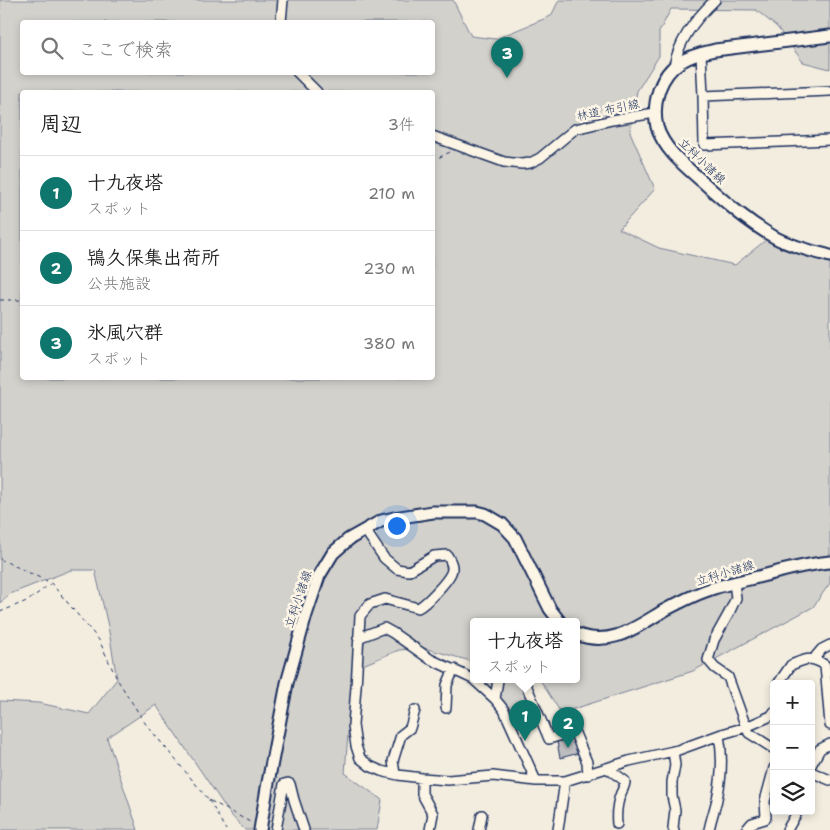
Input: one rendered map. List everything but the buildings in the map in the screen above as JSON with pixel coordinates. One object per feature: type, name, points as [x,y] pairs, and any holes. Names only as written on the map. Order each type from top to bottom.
[{"type":"main road","points":[[654,113],[662,82],[674,66],[682,60],[715,50],[830,36]]},
{"type":"main road","name":"立科小諸線","points":[[654,113],[663,140],[670,150],[690,171],[730,206],[777,238],[830,256]]},
{"type":"main road","name":"立科小諸線","points":[[260,829],[287,683],[306,615],[319,576],[333,553],[349,539],[381,521],[433,512],[478,512],[485,514],[502,524],[515,538],[550,609],[557,618]]},
{"type":"main road","name":"立科小諸線","points":[[580,635],[590,638],[617,636],[630,631],[680,602],[713,588],[808,565],[830,562]]},
{"type":"street","points":[[281,20],[283,0]]},
{"type":"street","points":[[674,66],[675,59],[687,32],[715,0]]},
{"type":"street","points":[[701,53],[704,145],[830,140]]},
{"type":"street","points":[[300,75],[315,90]]},
{"type":"street","points":[[702,96],[830,91]]},
{"type":"street","name":"林道 布引線","points":[[435,137],[504,162],[522,164],[530,163],[540,158],[575,129],[654,113]]},
{"type":"street","points":[[364,530],[384,558],[396,568],[409,571],[434,556],[446,555],[452,562],[452,572],[424,605],[418,608],[385,599],[370,604],[360,616],[353,725],[360,758],[370,766],[381,771],[422,778],[448,780],[493,776],[536,781],[565,781],[629,761],[673,751],[719,734],[746,727],[770,716]]},
{"type":"street","points":[[734,583],[736,598],[714,640],[708,660],[715,668],[728,676],[749,734],[770,747]]},
{"type":"street","points":[[358,638],[384,628],[430,659],[470,677]]},
{"type":"street","points":[[816,659],[816,656],[822,649],[830,645]]},
{"type":"street","points":[[781,680],[791,664],[816,659],[825,665],[829,687],[830,725]]},
{"type":"street","points":[[446,708],[447,685],[454,669]]},
{"type":"street","points":[[477,683],[504,710],[536,781]]},
{"type":"street","points":[[495,699],[498,683]]},
{"type":"street","points":[[525,683],[549,739],[574,731],[587,762],[588,774]]},
{"type":"street","points":[[395,774],[393,760],[401,734],[410,728],[415,710]]},
{"type":"street","points":[[709,830],[721,780],[722,749],[719,734]]},
{"type":"street","points":[[812,770],[820,749],[830,744]]},
{"type":"street","points":[[673,751],[675,765],[672,782],[675,810],[674,830]]},
{"type":"street","points":[[607,768],[625,781],[616,816],[617,824]]},
{"type":"street","points":[[746,830],[752,823],[765,820],[765,801],[773,770]]},
{"type":"street","points":[[815,772],[830,780]]},
{"type":"street","points":[[422,778],[422,794],[433,814],[430,830]]},
{"type":"street","points":[[558,830],[565,781]]},
{"type":"street","points":[[276,830],[284,784],[288,783],[290,784],[304,830]]},
{"type":"street","points":[[480,830],[482,815]]},
{"type":"street","points":[[787,830],[796,815]]},
{"type":"path","points":[[435,159],[460,146]]},
{"type":"path","points":[[0,300],[20,300]]},
{"type":"path","points":[[0,559],[51,583],[98,640],[117,679],[145,723],[207,798],[226,830]]},
{"type":"path","points":[[0,612],[29,600],[51,583]]},
{"type":"path","points":[[207,798],[260,829]]},
{"type":"shaded area","points":[[0,0],[453,0],[471,36],[495,39],[551,16],[559,0],[830,0],[830,69],[803,62],[777,27],[756,10],[671,9],[659,32],[659,56],[637,91],[630,132],[655,189],[619,229],[659,248],[735,265],[767,239],[775,244],[830,261],[830,583],[813,607],[693,671],[561,713],[542,683],[580,683],[580,618],[470,618],[470,661],[424,648],[399,650],[353,669],[345,773],[382,800],[377,830],[245,830],[230,814],[156,705],[107,738],[138,830],[0,830],[0,701],[39,703],[89,714],[117,679],[108,626],[95,570],[71,570],[10,594],[0,603]]},
{"type":"shaded area","points":[[487,683],[519,683],[532,708],[532,725],[518,726]]},
{"type":"place","name":"氷風穴群","points":[[507,78]]},
{"type":"place","name":"十九夜塔","points":[[525,741]]},
{"type":"place","name":"鴇久保集出荷所","points":[[568,748]]}]
